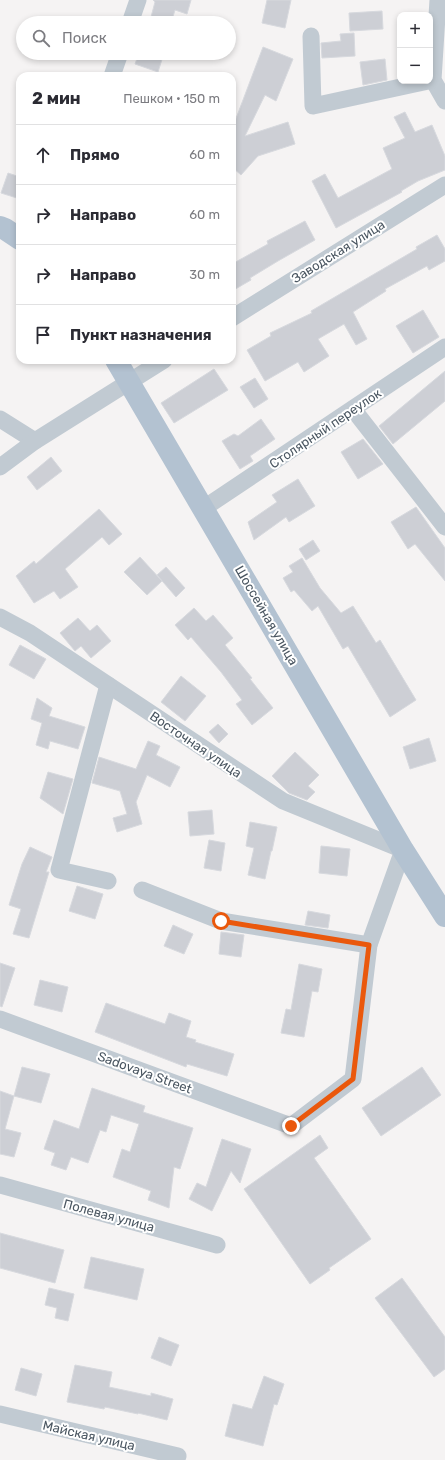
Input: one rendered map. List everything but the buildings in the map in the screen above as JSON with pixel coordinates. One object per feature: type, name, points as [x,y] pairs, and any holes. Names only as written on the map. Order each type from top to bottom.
[{"type":"main road","points":[[0,227],[16,236]]},
{"type":"main road","name":"Шоссейная улица","points":[[118,364],[403,850],[445,916]]},
{"type":"street","points":[[132,16],[138,0]]},
{"type":"street","points":[[438,0],[433,80],[445,101]]},
{"type":"street","points":[[311,36],[313,106],[415,84]]},
{"type":"street","points":[[113,72],[118,60]]},
{"type":"street","name":"Заводская улица","points":[[236,316],[445,185]]},
{"type":"street","name":"Столярный переулок","points":[[204,508],[445,347]]},
{"type":"street","points":[[0,467],[36,440],[158,364]]},
{"type":"street","points":[[353,409],[445,527]]},
{"type":"street","points":[[0,419],[36,440]]},
{"type":"street","name":"Восточная улица","points":[[0,617],[30,633],[283,801],[403,850]]},
{"type":"street","points":[[108,685],[59,870],[108,881]]},
{"type":"street","points":[[142,890],[221,921],[369,945],[403,850]]},
{"type":"street","name":"Sadovaya Street","points":[[0,1019],[291,1126],[353,1079],[369,945]]},
{"type":"street","name":"Полевая улица","points":[[0,1186],[217,1245]]},
{"type":"street","name":"Майская улица","points":[[0,1414],[178,1456]]},
{"type":"route","points":[[221,921],[369,945],[353,1079],[291,1126]]}]
